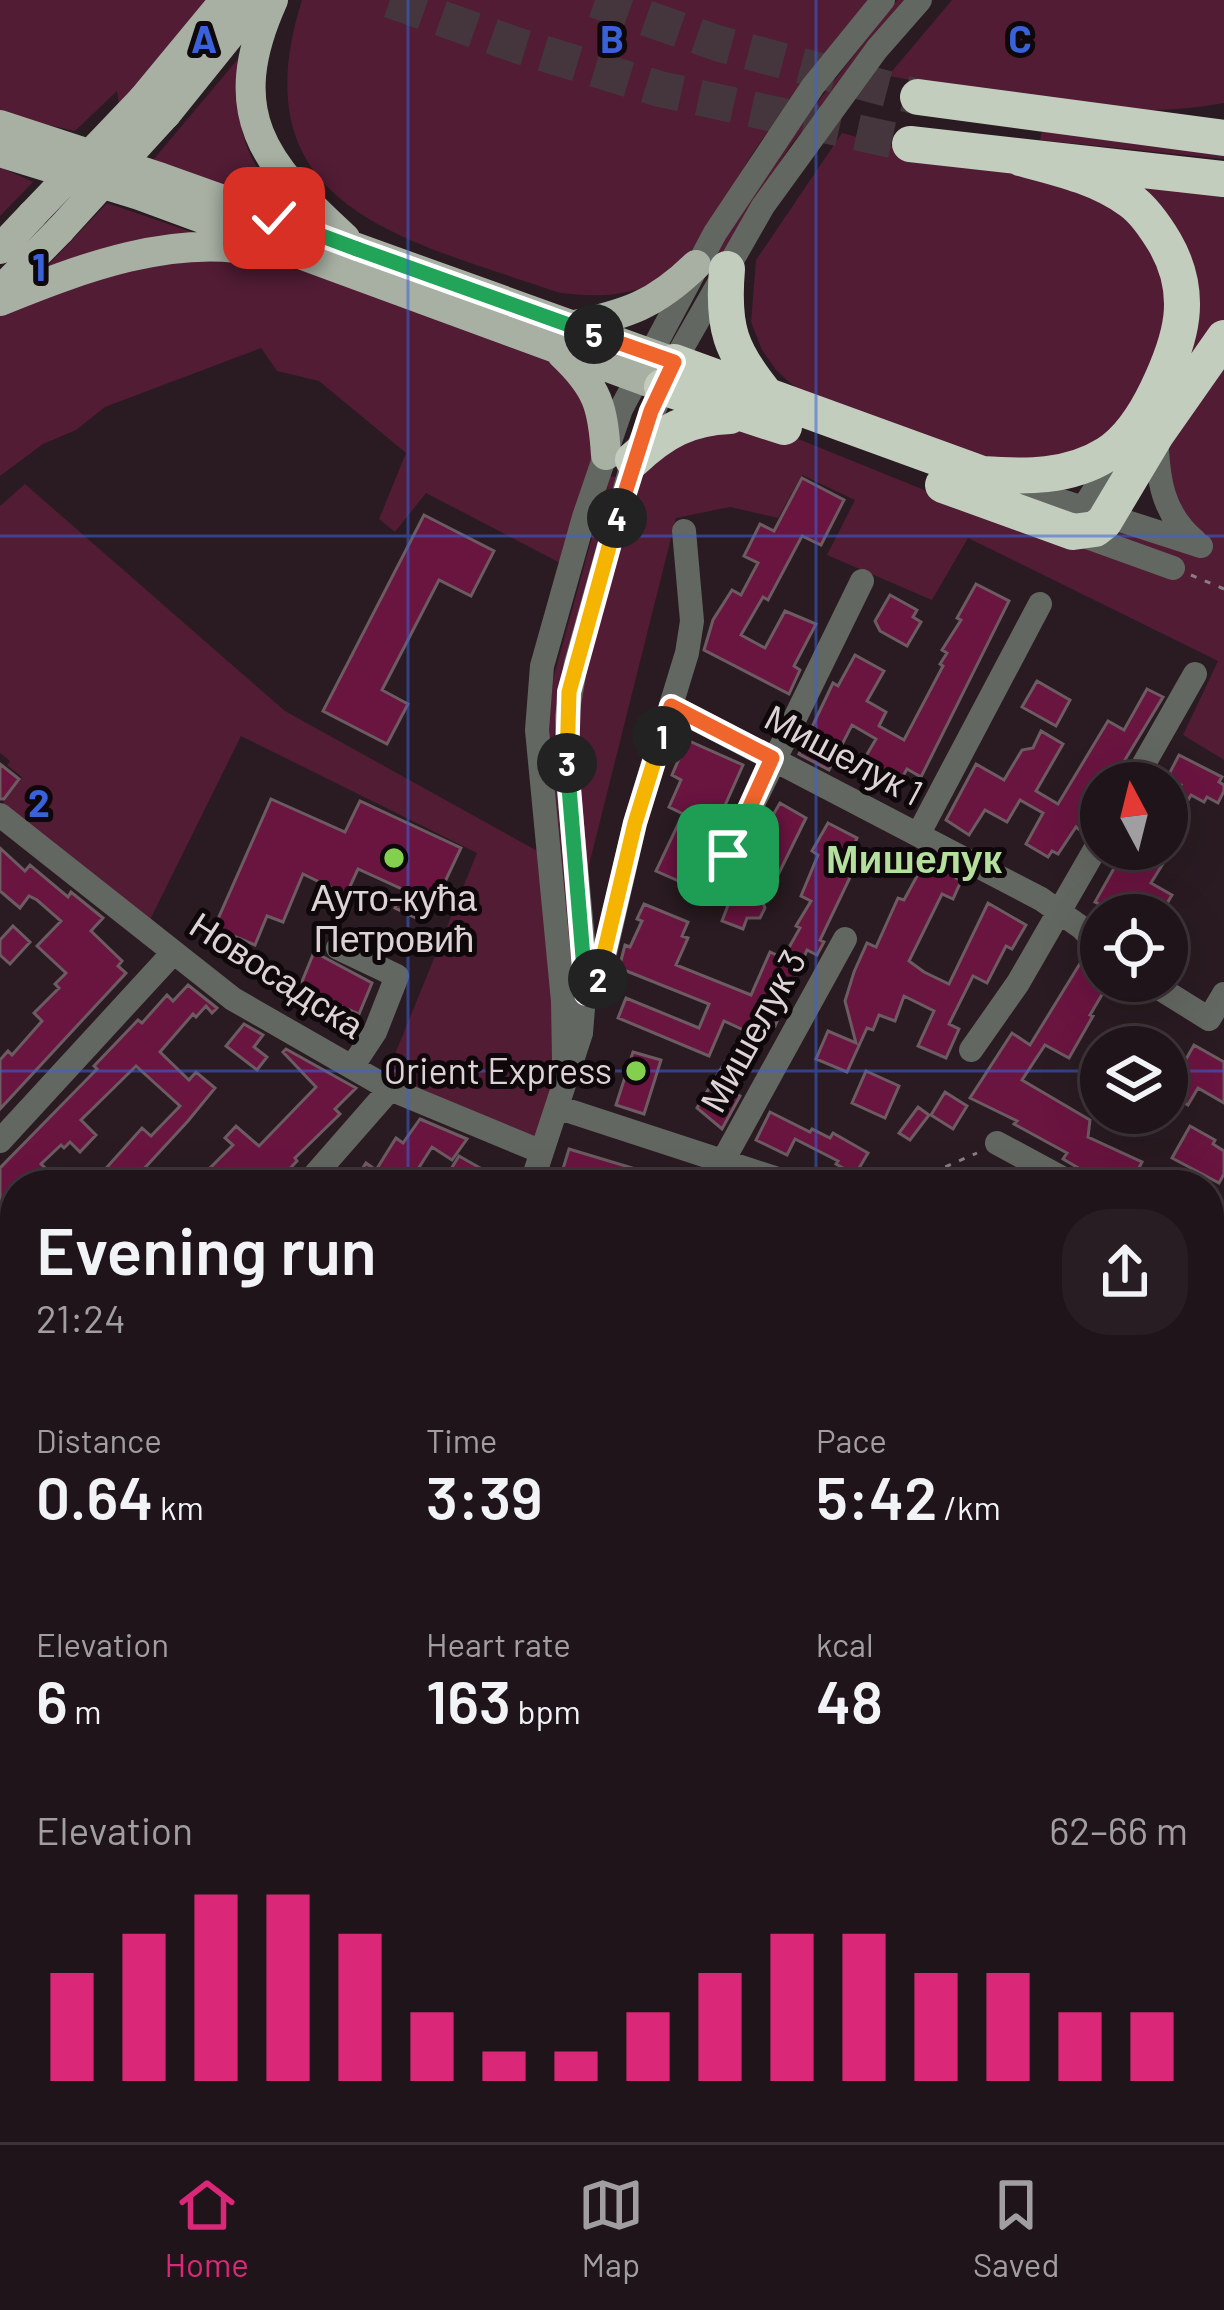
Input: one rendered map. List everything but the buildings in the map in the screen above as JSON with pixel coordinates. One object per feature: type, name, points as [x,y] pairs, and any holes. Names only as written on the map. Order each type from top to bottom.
[{"type":"highway","points":[[917,97],[1224,138]]},
{"type":"highway","points":[[1112,124],[1224,116]]},
{"type":"highway","points":[[910,144],[1224,179]]},
{"type":"highway","points":[[619,458],[682,423],[758,406],[982,475],[1077,470],[1145,432],[1183,326],[1179,273],[1155,226],[1133,202],[1081,175],[1020,158]]},
{"type":"highway","points":[[712,267],[724,301],[729,338],[749,374],[758,406]]},
{"type":"highway","points":[[656,370],[1088,518],[1145,432],[1224,338]]},
{"type":"main road","points":[[154,107],[225,0]]},
{"type":"main road","points":[[0,291],[46,223],[259,0]]},
{"type":"main road","points":[[272,0],[249,81],[260,139],[274,167],[358,262]]},
{"type":"main road","points":[[0,125],[162,178],[358,262]]},
{"type":"main road","points":[[0,152],[358,262],[656,370]]},
{"type":"main road","points":[[0,248],[46,223]]},
{"type":"main road","points":[[0,301],[116,260],[194,248],[244,248],[358,262]]},
{"type":"main road","points":[[562,336],[639,309],[712,267]]},
{"type":"main road","points":[[562,336],[601,404],[619,458]]},
{"type":"street","points":[[565,1080],[563,1001],[539,769],[539,697],[542,666],[584,517],[619,458],[656,370],[813,86],[884,0]]},
{"type":"street","points":[[712,267],[920,0]]},
{"type":"street","points":[[982,475],[1088,518],[1201,546],[1178,527],[1164,503],[1145,432]]},
{"type":"street","points":[[536,1170],[581,1033],[586,994],[567,772],[567,716],[619,458]]},
{"type":"street","points":[[1088,518],[1173,568]]},
{"type":"street","points":[[586,994],[601,975],[635,823],[692,621],[684,531]]},
{"type":"street","points":[[728,855],[862,580]]},
{"type":"street","points":[[918,835],[1040,604]]},
{"type":"street","points":[[1144,762],[1195,674]]},
{"type":"street","name":"Мишелук 1","points":[[671,706],[1060,910],[1080,929]]},
{"type":"street","name":"Новосадска","points":[[0,815],[233,999],[390,1089],[542,1151]]},
{"type":"street","points":[[970,1050],[1018,982],[1083,870]]},
{"type":"street","name":"Мишелук 3","points":[[724,1159],[845,939]]},
{"type":"street","points":[[338,948],[397,976],[375,1032],[352,1067]]},
{"type":"street","points":[[0,1141],[173,953]]},
{"type":"street","points":[[1182,1002],[1209,1019],[1224,994]]},
{"type":"street","points":[[319,1170],[390,1089]]},
{"type":"street","points":[[557,1107],[754,1170]]},
{"type":"street","points":[[998,1143],[1048,1170]]},
{"type":"path","points":[[1173,568],[1224,589]]},
{"type":"path","points":[[940,1170],[998,1143]]},
{"type":"shaded area","points":[[0,0],[218,0],[120,113],[117,91],[75,131],[0,114]]},
{"type":"shaded area","points":[[302,0],[877,0],[764,137],[682,260],[642,288],[588,295],[560,293],[392,232],[348,205],[313,170],[293,126],[288,70]]},
{"type":"shaded area","points":[[897,0],[906,0],[790,146],[719,261],[712,257],[785,144]]},
{"type":"shaded area","points":[[952,0],[1224,0],[1224,103],[1182,109],[1098,108],[888,76]]},
{"type":"shaded area","points":[[243,53],[239,102],[244,138],[260,172],[289,212],[148,166]]},
{"type":"shaded area","points":[[1042,130],[1224,149],[1224,159],[1040,140]]},
{"type":"shaded area","points":[[842,133],[918,153],[1018,167],[1130,209],[1163,257],[1167,352],[1104,447],[1015,463],[800,392],[776,370],[751,322],[756,260]]},
{"type":"shaded area","points":[[0,167],[33,182],[0,216]]},
{"type":"shaded area","points":[[1133,185],[1224,194],[1224,322],[1182,365],[1194,310]]},
{"type":"shaded area","points":[[107,203],[215,240],[37,277]]},
{"type":"shaded area","points":[[193,258],[241,259],[361,283],[568,368],[602,427],[562,564],[426,493],[395,532],[379,519],[406,453],[319,381],[277,371],[261,348],[105,407],[0,476],[0,311],[117,270]]},
{"type":"shaded area","points":[[1224,351],[1224,760],[1183,735],[1218,661],[968,538],[932,600],[827,555],[855,500],[802,475],[778,518],[730,507],[676,518],[586,877],[578,769],[579,694],[624,528],[649,461],[691,430],[764,425],[976,511],[1111,530],[1206,554],[1212,540],[1188,523],[1175,499],[1166,442]]},
{"type":"shaded area","points":[[609,476],[617,477],[561,681],[553,746],[576,966],[572,997],[546,746],[553,679]]},
{"type":"shaded area","points":[[25,484],[285,711],[541,853],[558,1080],[537,1144],[384,1081],[477,853],[241,736],[143,934],[0,807],[22,777],[0,753],[0,506]]},
{"type":"tunnel","points":[[390,0],[660,89],[910,144]]},
{"type":"tunnel","points":[[595,0],[720,44],[918,97]]},
{"type":"place","name":"Ауто-кућа Петровић","points":[[394,858]]},
{"type":"place","name":"Orient Express","points":[[636,1071]]},
{"type":"district","name":"Мишелук","points":[[914,859]]},
{"type":"route","points":[[274,218],[674,362],[633,460],[569,692],[567,772],[586,994],[601,975],[635,823],[671,706],[772,758],[728,855]]}]
